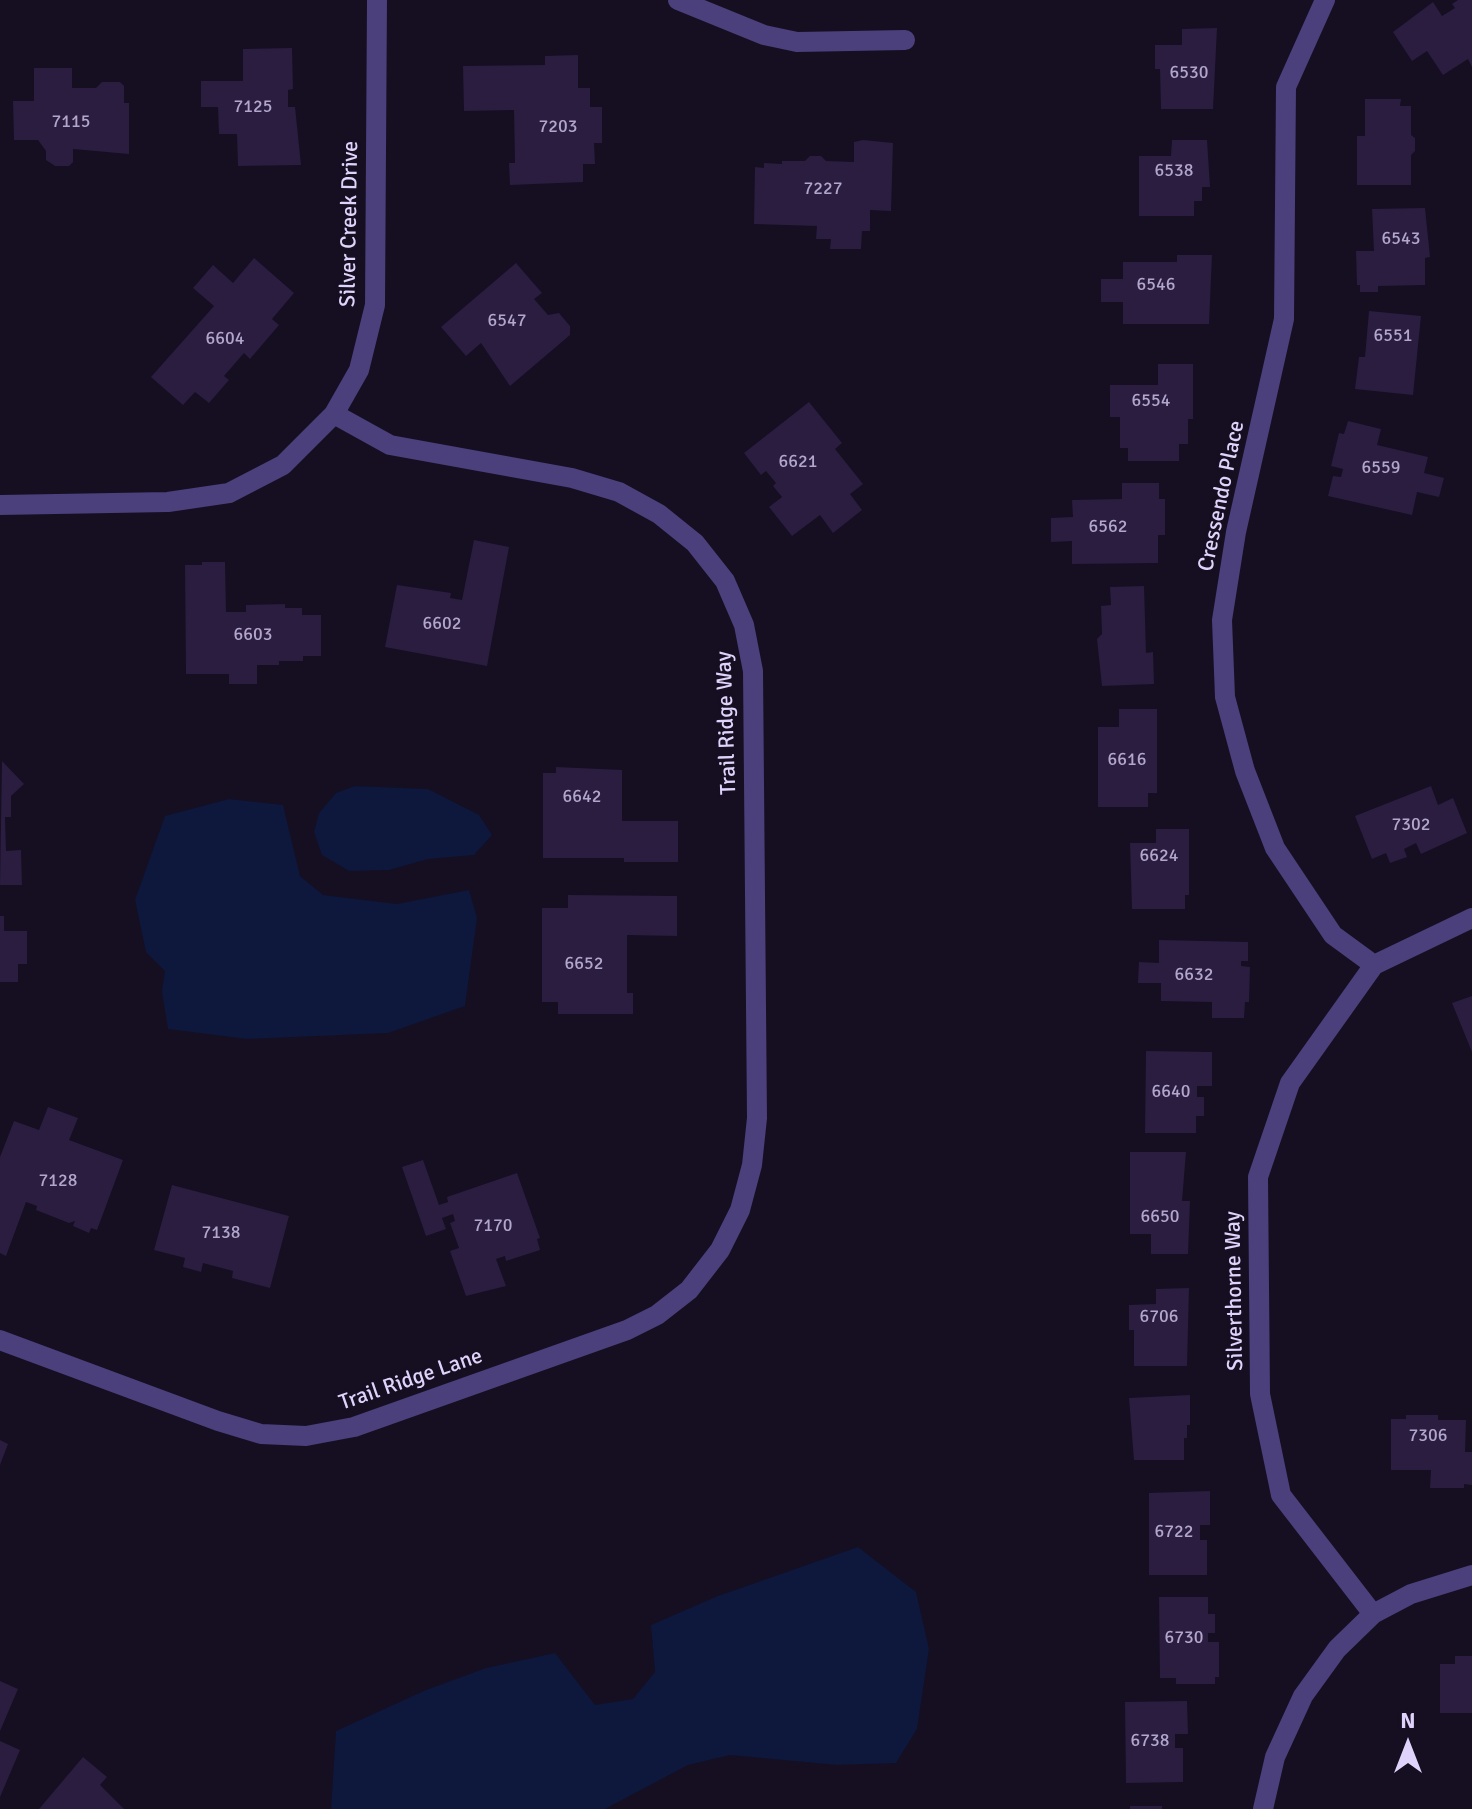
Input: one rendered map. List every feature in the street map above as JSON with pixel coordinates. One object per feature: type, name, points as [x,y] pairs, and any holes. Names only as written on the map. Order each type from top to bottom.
[{"type":"street","name":"Silver Creek Drive","points":[[0,505],[168,502],[229,493],[283,465],[334,414],[359,370],[375,305],[377,0]]},
{"type":"street","points":[[678,0],[764,35],[797,42],[905,40]]},
{"type":"street","name":"Cressendo Place","points":[[1325,0],[1286,87],[1284,319],[1231,561],[1222,620],[1225,697],[1245,771],[1275,848],[1333,935],[1374,965]]},
{"type":"street","name":"Trail Ridge Way","points":[[334,414],[390,445],[572,478],[619,492],[659,514],[695,543],[725,581],[744,625],[753,671],[757,1118],[752,1165],[740,1210],[720,1250]]},
{"type":"street","points":[[1374,965],[1472,918]]},
{"type":"street","name":"Silverthorne Way","points":[[1373,1614],[1281,1495],[1260,1394],[1258,1177],[1290,1083],[1374,965]]},
{"type":"street","name":"Trail Ridge Lane","points":[[0,1340],[218,1421],[261,1434],[306,1436],[354,1427],[627,1330],[657,1315],[689,1290],[720,1250]]},
{"type":"street","points":[[1263,1809],[1275,1757],[1303,1696],[1337,1649],[1373,1614],[1411,1594],[1472,1575]]},
{"type":"water","points":[[355,786],[428,789],[479,815],[492,835],[474,855],[428,859],[389,870],[349,871],[322,855],[314,832],[319,813],[336,793]]},
{"type":"water","points":[[229,799],[283,805],[300,876],[323,895],[397,904],[469,890],[477,918],[465,1006],[388,1033],[247,1039],[168,1029],[162,992],[165,971],[146,952],[135,900],[165,816]]},
{"type":"water","points":[[858,1547],[916,1592],[929,1649],[917,1729],[896,1763],[837,1765],[730,1755],[688,1765],[605,1809],[331,1809],[336,1731],[426,1690],[486,1668],[555,1653],[595,1705],[633,1699],[655,1672],[651,1625],[718,1596]]},
{"type":"building","points":[[1458,0],[1472,0],[1472,67],[1468,59],[1443,75],[1427,51],[1412,61],[1393,32],[1433,2],[1442,16],[1455,8],[1452,4]]},
{"type":"building","points":[[1217,28],[1213,109],[1161,109],[1160,69],[1155,69],[1155,45],[1182,45],[1182,29]]},
{"type":"building","points":[[292,48],[293,89],[288,90],[288,107],[295,107],[301,165],[238,166],[237,134],[219,134],[218,107],[201,107],[201,81],[243,81],[243,49]]},
{"type":"building","points":[[578,55],[578,88],[590,88],[590,107],[602,107],[602,143],[594,143],[595,164],[583,164],[583,182],[510,185],[509,163],[515,163],[514,110],[464,111],[463,66],[545,65],[545,56]]},
{"type":"building","points":[[34,68],[72,68],[72,88],[96,88],[102,82],[120,82],[124,86],[124,103],[129,103],[129,154],[73,149],[73,162],[69,166],[55,166],[46,160],[46,151],[38,140],[14,140],[13,101],[34,101]]},
{"type":"building","points":[[1365,99],[1401,99],[1400,106],[1411,106],[1411,135],[1415,138],[1415,151],[1411,155],[1411,185],[1357,185],[1357,136],[1365,136]]},
{"type":"building","points":[[1172,140],[1207,140],[1210,187],[1202,187],[1202,201],[1194,201],[1194,216],[1139,216],[1139,156],[1171,156]]},
{"type":"building","points":[[854,142],[893,143],[891,211],[870,210],[870,231],[862,231],[861,249],[830,249],[831,239],[816,239],[817,226],[754,224],[755,167],[764,168],[764,163],[805,161],[810,156],[821,156],[826,161],[854,162]]},
{"type":"building","points":[[1425,208],[1430,257],[1425,258],[1425,285],[1378,286],[1378,292],[1360,292],[1356,251],[1374,251],[1372,209]]},
{"type":"building","points":[[1177,255],[1212,255],[1209,324],[1123,324],[1123,302],[1101,302],[1101,279],[1123,279],[1123,262],[1177,262]]},
{"type":"building","points":[[254,258],[294,293],[272,319],[279,325],[250,359],[244,353],[224,376],[229,380],[209,403],[195,392],[183,405],[151,377],[214,306],[193,288],[213,265],[233,283]]},
{"type":"building","points":[[516,263],[542,293],[534,299],[548,315],[559,313],[570,326],[570,335],[510,386],[481,343],[466,356],[441,327]]},
{"type":"building","points":[[1369,311],[1421,316],[1413,395],[1355,389],[1359,357],[1365,357]]},
{"type":"building","points":[[1158,364],[1193,364],[1193,419],[1188,419],[1188,444],[1179,444],[1179,461],[1128,461],[1128,448],[1120,448],[1120,417],[1110,417],[1110,385],[1158,385]]},
{"type":"building","points":[[809,402],[842,443],[835,449],[863,484],[850,494],[862,510],[833,533],[820,515],[792,536],[769,507],[782,497],[773,486],[776,483],[766,471],[761,475],[744,453]]},
{"type":"building","points":[[1348,421],[1381,429],[1377,445],[1428,457],[1424,473],[1444,478],[1439,497],[1417,492],[1412,515],[1328,496],[1333,476],[1341,477],[1343,469],[1331,466],[1339,433],[1344,434]]},
{"type":"building","points":[[1122,483],[1159,483],[1159,499],[1165,499],[1165,535],[1158,535],[1158,563],[1072,564],[1072,541],[1051,542],[1051,518],[1073,517],[1072,500],[1122,499]]},
{"type":"building","points":[[474,540],[509,547],[487,666],[385,647],[397,585],[451,593],[450,598],[462,600]]},
{"type":"building","points":[[202,562],[225,562],[226,612],[246,612],[246,605],[285,604],[285,608],[302,608],[302,615],[321,615],[321,656],[303,656],[303,661],[279,661],[279,665],[257,665],[257,684],[229,684],[229,674],[186,674],[185,565],[202,565]]},
{"type":"building","points":[[1144,586],[1146,653],[1153,652],[1154,684],[1102,686],[1097,639],[1102,634],[1101,606],[1111,605],[1110,587]]},
{"type":"building","points":[[1119,709],[1157,709],[1157,793],[1148,793],[1148,807],[1098,807],[1098,727],[1119,727]]},
{"type":"building","points":[[2,761],[24,784],[11,796],[11,817],[5,817],[6,851],[21,850],[22,885],[0,885]]},
{"type":"building","points":[[556,767],[622,770],[622,821],[678,821],[678,862],[543,858],[543,773],[556,773]]},
{"type":"building","points":[[1431,786],[1438,805],[1453,798],[1467,833],[1421,854],[1416,843],[1404,849],[1407,857],[1390,863],[1386,853],[1372,859],[1355,816]]},
{"type":"building","points":[[1156,829],[1189,829],[1189,895],[1185,895],[1185,909],[1132,909],[1130,843],[1156,843]]},
{"type":"building","points":[[568,895],[677,896],[677,936],[627,935],[627,993],[633,993],[633,1014],[558,1014],[558,1002],[542,1002],[542,908],[568,908]]},
{"type":"building","points":[[0,916],[4,916],[4,931],[27,931],[27,964],[18,964],[18,982],[0,982]]},
{"type":"building","points":[[1159,940],[1248,942],[1248,961],[1241,961],[1241,966],[1250,967],[1249,1002],[1245,1002],[1244,1018],[1212,1018],[1212,1002],[1161,1001],[1161,983],[1138,983],[1139,962],[1159,963]]},
{"type":"building","points":[[1472,996],[1472,1052],[1452,1003]]},
{"type":"building","points":[[1146,1051],[1212,1052],[1212,1086],[1197,1086],[1197,1097],[1204,1097],[1204,1116],[1196,1116],[1196,1133],[1145,1133]]},
{"type":"building","points":[[48,1107],[78,1118],[69,1140],[123,1160],[97,1230],[91,1228],[89,1233],[73,1226],[75,1221],[69,1223],[36,1210],[37,1206],[26,1202],[6,1256],[0,1253],[0,1157],[14,1121],[39,1130]]},
{"type":"building","points":[[1130,1152],[1186,1152],[1182,1201],[1190,1201],[1188,1254],[1151,1254],[1151,1234],[1130,1234]]},
{"type":"building","points":[[423,1160],[439,1205],[448,1202],[447,1197],[517,1173],[540,1238],[537,1239],[540,1250],[506,1261],[505,1256],[496,1259],[506,1286],[466,1296],[450,1251],[459,1248],[450,1223],[455,1221],[453,1214],[442,1218],[446,1229],[426,1236],[402,1167]]},
{"type":"building","points":[[172,1185],[289,1216],[270,1288],[232,1278],[233,1271],[203,1263],[201,1272],[183,1267],[185,1258],[154,1250]]},
{"type":"building","points":[[1189,1288],[1187,1366],[1134,1366],[1134,1330],[1129,1330],[1129,1305],[1156,1304],[1156,1289]]},
{"type":"building","points":[[1190,1395],[1190,1425],[1187,1425],[1187,1438],[1184,1438],[1184,1460],[1134,1460],[1129,1398]]},
{"type":"building","points":[[1406,1415],[1438,1415],[1438,1420],[1466,1420],[1465,1452],[1472,1452],[1472,1485],[1464,1484],[1464,1488],[1430,1488],[1431,1470],[1391,1470],[1391,1419],[1406,1419]]},
{"type":"building","points":[[0,1440],[8,1444],[0,1465]]},
{"type":"building","points":[[1210,1491],[1210,1525],[1200,1525],[1200,1540],[1207,1540],[1207,1575],[1149,1575],[1149,1493]]},
{"type":"building","points":[[1159,1597],[1208,1597],[1208,1614],[1215,1614],[1215,1633],[1208,1633],[1208,1642],[1219,1642],[1219,1677],[1215,1677],[1215,1684],[1176,1684],[1176,1678],[1160,1678]]},
{"type":"building","points":[[1455,1656],[1472,1656],[1472,1713],[1440,1713],[1440,1664],[1455,1664]]},
{"type":"building","points":[[0,1681],[18,1689],[0,1731]]},
{"type":"building","points":[[1187,1701],[1188,1734],[1175,1734],[1175,1748],[1183,1748],[1183,1782],[1126,1783],[1125,1702]]},
{"type":"building","points":[[0,1741],[20,1750],[0,1797]]},
{"type":"building","points":[[83,1757],[107,1777],[100,1785],[124,1809],[39,1809]]},
{"type":"building","points":[[1130,1806],[1162,1806],[1162,1809],[1130,1809]]}]
